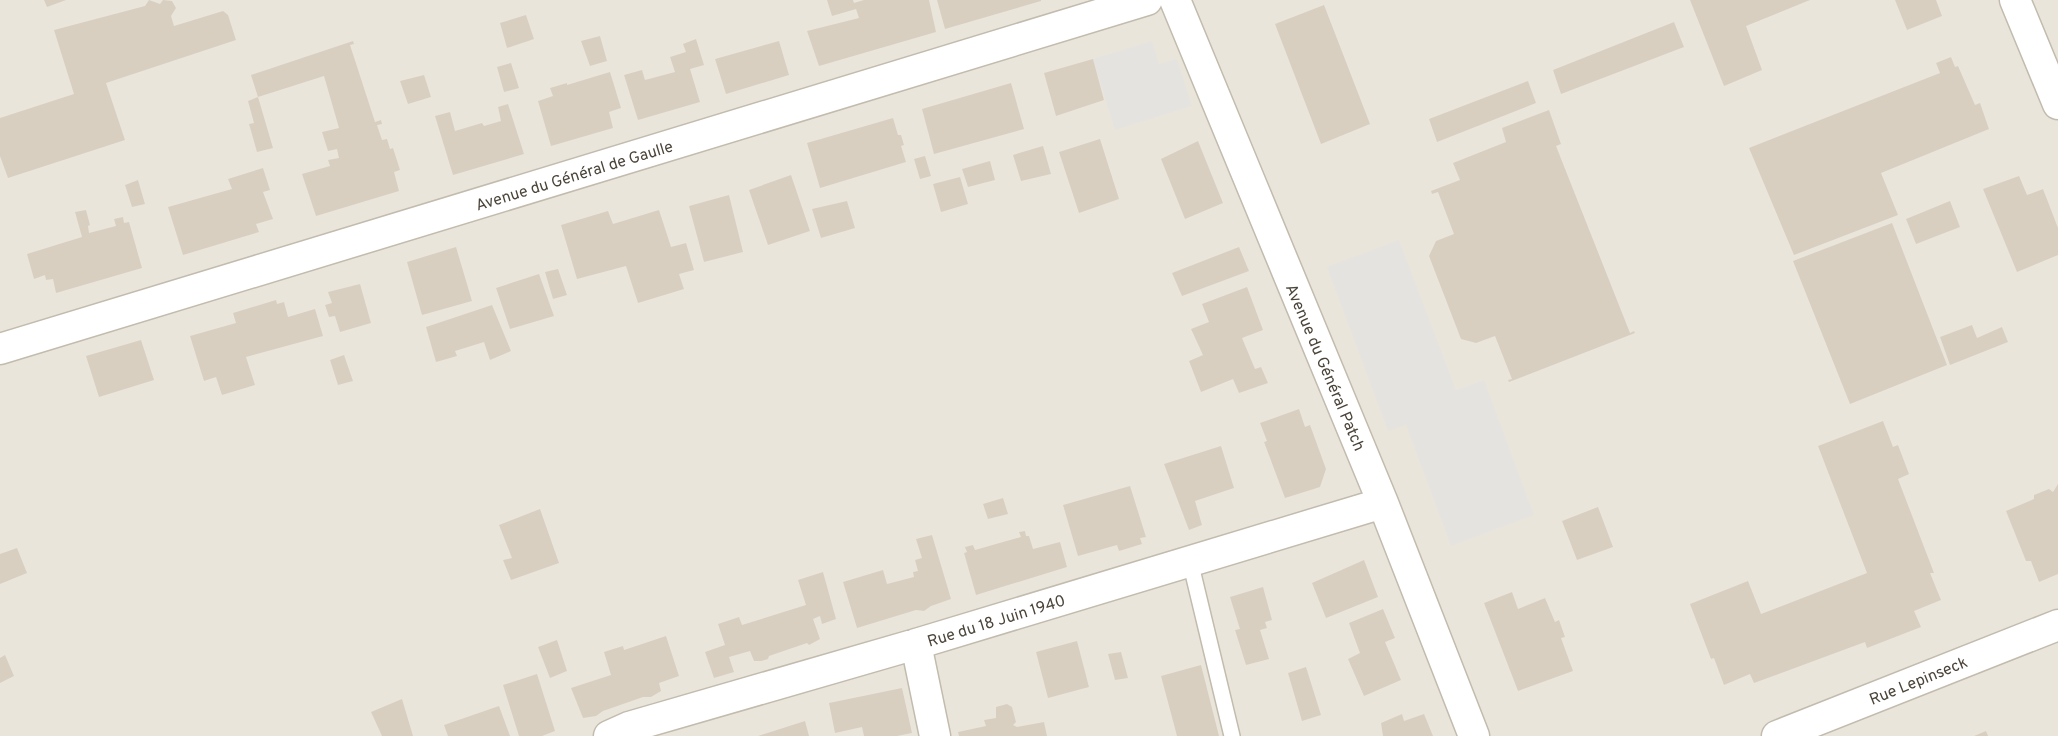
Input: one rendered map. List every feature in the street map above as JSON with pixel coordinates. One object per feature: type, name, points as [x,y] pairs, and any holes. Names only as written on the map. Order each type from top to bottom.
[{"type":"street","name":"Avenue du Général de Gaulle","points":[[0,349],[1147,0]]},
{"type":"street","name":"Avenue du Général Patch","points":[[1175,0],[1383,503],[1474,736]]},
{"type":"street","points":[[2015,0],[2058,104]]},
{"type":"street","name":"Rue du 18 Juin 1940","points":[[609,736],[629,727],[916,644],[1383,503]]},
{"type":"street","name":"Rue Lepinseck","points":[[1777,736],[2058,624]]},
{"type":"street","points":[[916,644],[935,736]]},
{"type":"lane","points":[[1190,561],[1232,736]]},
{"type":"shaded area","points":[[0,0],[2058,0],[2058,736],[0,736]]},
{"type":"shaded area","points":[[1152,41],[1159,64],[1177,59],[1192,106],[1115,130],[1093,59]]},
{"type":"shaded area","points":[[1399,240],[1456,390],[1484,380],[1534,515],[1451,546],[1406,425],[1388,431],[1327,267]]},
{"type":"building","points":[[44,0],[66,0],[47,7]]},
{"type":"building","points":[[149,0],[160,4],[163,0],[172,1],[176,8],[171,16],[174,26],[223,11],[228,15],[236,40],[106,83],[125,140],[8,178],[0,156],[0,118],[74,94],[54,30],[145,6]]},
{"type":"building","points":[[827,0],[853,0],[854,3],[864,0],[929,0],[936,32],[819,66],[807,31],[859,18],[856,9],[832,16]]},
{"type":"building","points":[[937,0],[1041,0],[1041,1],[945,29]]},
{"type":"building","points":[[1690,0],[1810,0],[1746,26],[1762,70],[1724,86]]},
{"type":"building","points":[[1895,0],[1936,0],[1942,16],[1907,30]]},
{"type":"building","points":[[1324,5],[1370,124],[1321,144],[1275,24]]},
{"type":"building","points":[[526,15],[534,39],[507,48],[500,23]]},
{"type":"building","points":[[1674,22],[1684,47],[1561,94],[1553,70]]},
{"type":"building","points":[[600,36],[607,61],[590,66],[581,41]]},
{"type":"building","points":[[696,39],[704,65],[690,69],[700,102],[638,120],[624,75],[642,70],[645,80],[675,72],[670,57],[686,52],[683,44]]},
{"type":"building","points":[[353,41],[354,44],[350,45],[375,122],[381,120],[382,124],[377,125],[382,140],[387,139],[390,149],[393,148],[400,170],[394,172],[399,191],[316,216],[302,174],[330,166],[328,160],[339,158],[337,149],[328,151],[322,132],[339,128],[324,76],[258,97],[251,75]]},
{"type":"building","points":[[779,41],[789,75],[726,94],[715,59]]},
{"type":"building","points":[[1951,57],[1955,67],[1958,66],[1975,105],[1980,103],[1989,129],[1881,173],[1898,215],[1794,255],[1749,148],[1940,73],[1936,63]]},
{"type":"building","points":[[1093,59],[1104,100],[1056,116],[1044,73]]},
{"type":"building","points":[[511,63],[519,88],[504,92],[497,67]]},
{"type":"building","points":[[610,72],[621,108],[609,112],[613,128],[551,146],[538,101],[553,96],[550,88]]},
{"type":"building","points":[[424,75],[431,97],[408,104],[400,81]]},
{"type":"building","points":[[1528,81],[1536,103],[1437,142],[1429,119]]},
{"type":"building","points":[[1011,83],[1024,129],[934,154],[922,109]]},
{"type":"building","points":[[258,97],[273,148],[257,152],[249,124],[254,123],[248,101]]},
{"type":"building","points":[[508,104],[524,154],[453,175],[435,116],[450,112],[455,131],[482,123],[484,126],[501,121],[498,107]]},
{"type":"building","points":[[1549,110],[1561,144],[1556,146],[1630,333],[1634,331],[1635,333],[1509,382],[1508,380],[1512,379],[1495,336],[1476,343],[1461,339],[1429,256],[1436,241],[1454,234],[1438,192],[1432,194],[1431,191],[1460,180],[1453,163],[1506,142],[1502,128]]},
{"type":"building","points":[[893,118],[904,145],[901,146],[906,162],[820,188],[807,143]]},
{"type":"building","points":[[1100,139],[1119,199],[1079,213],[1059,152]]},
{"type":"building","points":[[1198,141],[1223,203],[1185,219],[1161,159]]},
{"type":"building","points":[[1043,146],[1051,174],[1021,181],[1013,155]]},
{"type":"building","points":[[925,156],[931,176],[920,179],[914,159]]},
{"type":"building","points":[[990,161],[995,180],[968,187],[962,169]]},
{"type":"building","points":[[263,168],[270,190],[263,192],[273,219],[256,224],[259,232],[183,255],[168,207],[232,189],[228,179]]},
{"type":"building","points":[[791,175],[810,231],[768,245],[749,190]]},
{"type":"building","points":[[2019,176],[2027,195],[2043,189],[2058,228],[2058,255],[2017,272],[1983,189]]},
{"type":"building","points":[[960,177],[968,204],[941,212],[933,184]]},
{"type":"building","points":[[138,180],[145,204],[132,207],[125,185]]},
{"type":"building","points":[[729,195],[743,252],[704,262],[689,206]]},
{"type":"building","points":[[847,201],[855,228],[821,238],[812,209]]},
{"type":"building","points":[[1950,201],[1960,227],[1916,244],[1906,219]]},
{"type":"building","points":[[86,210],[90,225],[88,226],[89,233],[116,226],[114,219],[123,217],[124,223],[129,222],[142,268],[56,293],[53,279],[46,280],[45,275],[34,279],[27,254],[82,237],[75,212]]},
{"type":"building","points":[[659,210],[671,247],[686,243],[694,270],[679,274],[684,289],[638,303],[626,266],[577,279],[561,225],[608,211],[613,224]]},
{"type":"building","points":[[1892,223],[1947,365],[1850,404],[1793,261]]},
{"type":"building","points":[[456,247],[472,301],[422,315],[407,262]]},
{"type":"building","points":[[1239,247],[1249,271],[1182,296],[1172,273]]},
{"type":"building","points":[[558,269],[567,295],[553,299],[545,272]]},
{"type":"building","points":[[539,274],[554,316],[510,329],[496,288]]},
{"type":"building","points":[[360,284],[371,323],[340,332],[335,316],[329,317],[325,305],[332,303],[328,292]]},
{"type":"building","points":[[1247,287],[1263,330],[1242,338],[1255,369],[1261,367],[1268,383],[1239,393],[1233,379],[1201,392],[1189,361],[1203,355],[1191,329],[1209,322],[1202,304]]},
{"type":"building","points":[[276,300],[277,304],[284,302],[288,317],[315,309],[323,336],[246,357],[255,385],[222,395],[216,377],[204,381],[190,336],[236,323],[233,313]]},
{"type":"building","points":[[492,305],[511,351],[490,360],[484,342],[455,351],[457,356],[436,362],[426,327]]},
{"type":"building","points":[[1972,325],[1977,338],[2002,327],[2008,342],[1950,365],[1940,337]]},
{"type":"building","points":[[141,340],[154,380],[99,397],[86,356]]},
{"type":"building","points":[[344,355],[353,381],[338,385],[330,360]]},
{"type":"building","points":[[1299,409],[1305,427],[1310,425],[1326,469],[1320,487],[1285,498],[1264,442],[1267,441],[1260,423]]},
{"type":"building","points":[[1883,421],[1893,447],[1898,445],[1909,474],[1898,479],[1934,573],[1930,573],[1941,600],[1914,611],[1921,627],[1867,648],[1865,642],[1754,683],[1750,674],[1724,685],[1714,658],[1711,659],[1690,604],[1748,581],[1761,614],[1867,573],[1818,446]]},
{"type":"building","points":[[1221,446],[1234,488],[1195,501],[1202,525],[1189,530],[1164,464]]},
{"type":"building","points":[[2058,484],[2058,574],[2039,582],[2031,561],[2026,561],[2006,511],[2034,499],[2034,495],[2049,489],[2053,492]]},
{"type":"building","points":[[1130,486],[1146,537],[1140,538],[1142,544],[1119,551],[1117,545],[1078,556],[1063,505]]},
{"type":"building","points":[[1003,498],[1008,514],[988,519],[983,504]]},
{"type":"building","points":[[1598,507],[1613,547],[1577,560],[1562,521]]},
{"type":"building","points":[[540,509],[559,563],[511,580],[503,560],[512,558],[499,525]]},
{"type":"building","points":[[1025,531],[1033,549],[1060,542],[1067,567],[976,595],[964,553],[967,552],[965,547],[973,545],[975,550],[1021,537],[1019,532]]},
{"type":"building","points":[[932,535],[951,599],[924,611],[916,610],[857,628],[843,582],[883,570],[887,584],[914,577],[913,572],[918,571],[915,560],[922,558],[916,539]]},
{"type":"building","points":[[17,548],[27,573],[0,584],[0,554]]},
{"type":"building","points":[[1364,560],[1378,597],[1326,618],[1312,583]]},
{"type":"building","points":[[823,572],[836,619],[822,624],[820,616],[813,619],[820,639],[809,645],[807,643],[769,656],[768,659],[761,661],[754,661],[750,651],[729,657],[734,672],[714,678],[705,652],[725,645],[718,624],[739,617],[742,625],[806,605],[798,580]]},
{"type":"building","points":[[1263,587],[1272,620],[1265,622],[1267,628],[1260,630],[1269,659],[1246,665],[1235,630],[1240,629],[1230,597]]},
{"type":"building","points":[[1512,592],[1518,609],[1545,598],[1555,622],[1559,620],[1565,637],[1561,638],[1573,671],[1518,691],[1484,603]]},
{"type":"building","points":[[1383,609],[1395,638],[1385,642],[1401,680],[1364,696],[1348,659],[1360,653],[1349,623]]},
{"type":"building","points":[[666,636],[679,676],[659,683],[661,691],[651,697],[643,697],[603,711],[596,716],[583,718],[571,688],[611,675],[604,652],[623,646],[624,650]]},
{"type":"building","points":[[557,640],[567,671],[550,678],[538,647]]},
{"type":"building","points":[[1077,641],[1089,687],[1048,698],[1036,652]]},
{"type":"building","points":[[1121,652],[1128,678],[1115,680],[1108,654]]},
{"type":"building","points":[[5,655],[14,676],[0,683],[0,658]]},
{"type":"building","points":[[1201,665],[1219,736],[1177,736],[1161,676]]},
{"type":"building","points":[[1306,667],[1321,715],[1302,721],[1288,673]]},
{"type":"building","points":[[537,674],[555,731],[542,736],[519,736],[503,685]]},
{"type":"building","points":[[902,688],[912,733],[897,736],[864,736],[862,727],[835,733],[829,703]]},
{"type":"building","points":[[402,699],[413,736],[382,736],[371,712]]},
{"type":"building","points":[[1007,704],[1012,707],[1016,722],[1013,725],[1017,727],[1044,722],[1047,736],[959,736],[958,732],[986,726],[984,720],[996,718],[996,707]]},
{"type":"building","points":[[499,706],[510,736],[448,736],[444,725]]},
{"type":"building","points":[[1402,714],[1404,721],[1424,714],[1433,736],[1383,736],[1381,723]]},
{"type":"building","points":[[805,721],[809,736],[758,736]]},
{"type":"building","points":[[1986,731],[1988,736],[1974,736]]}]
